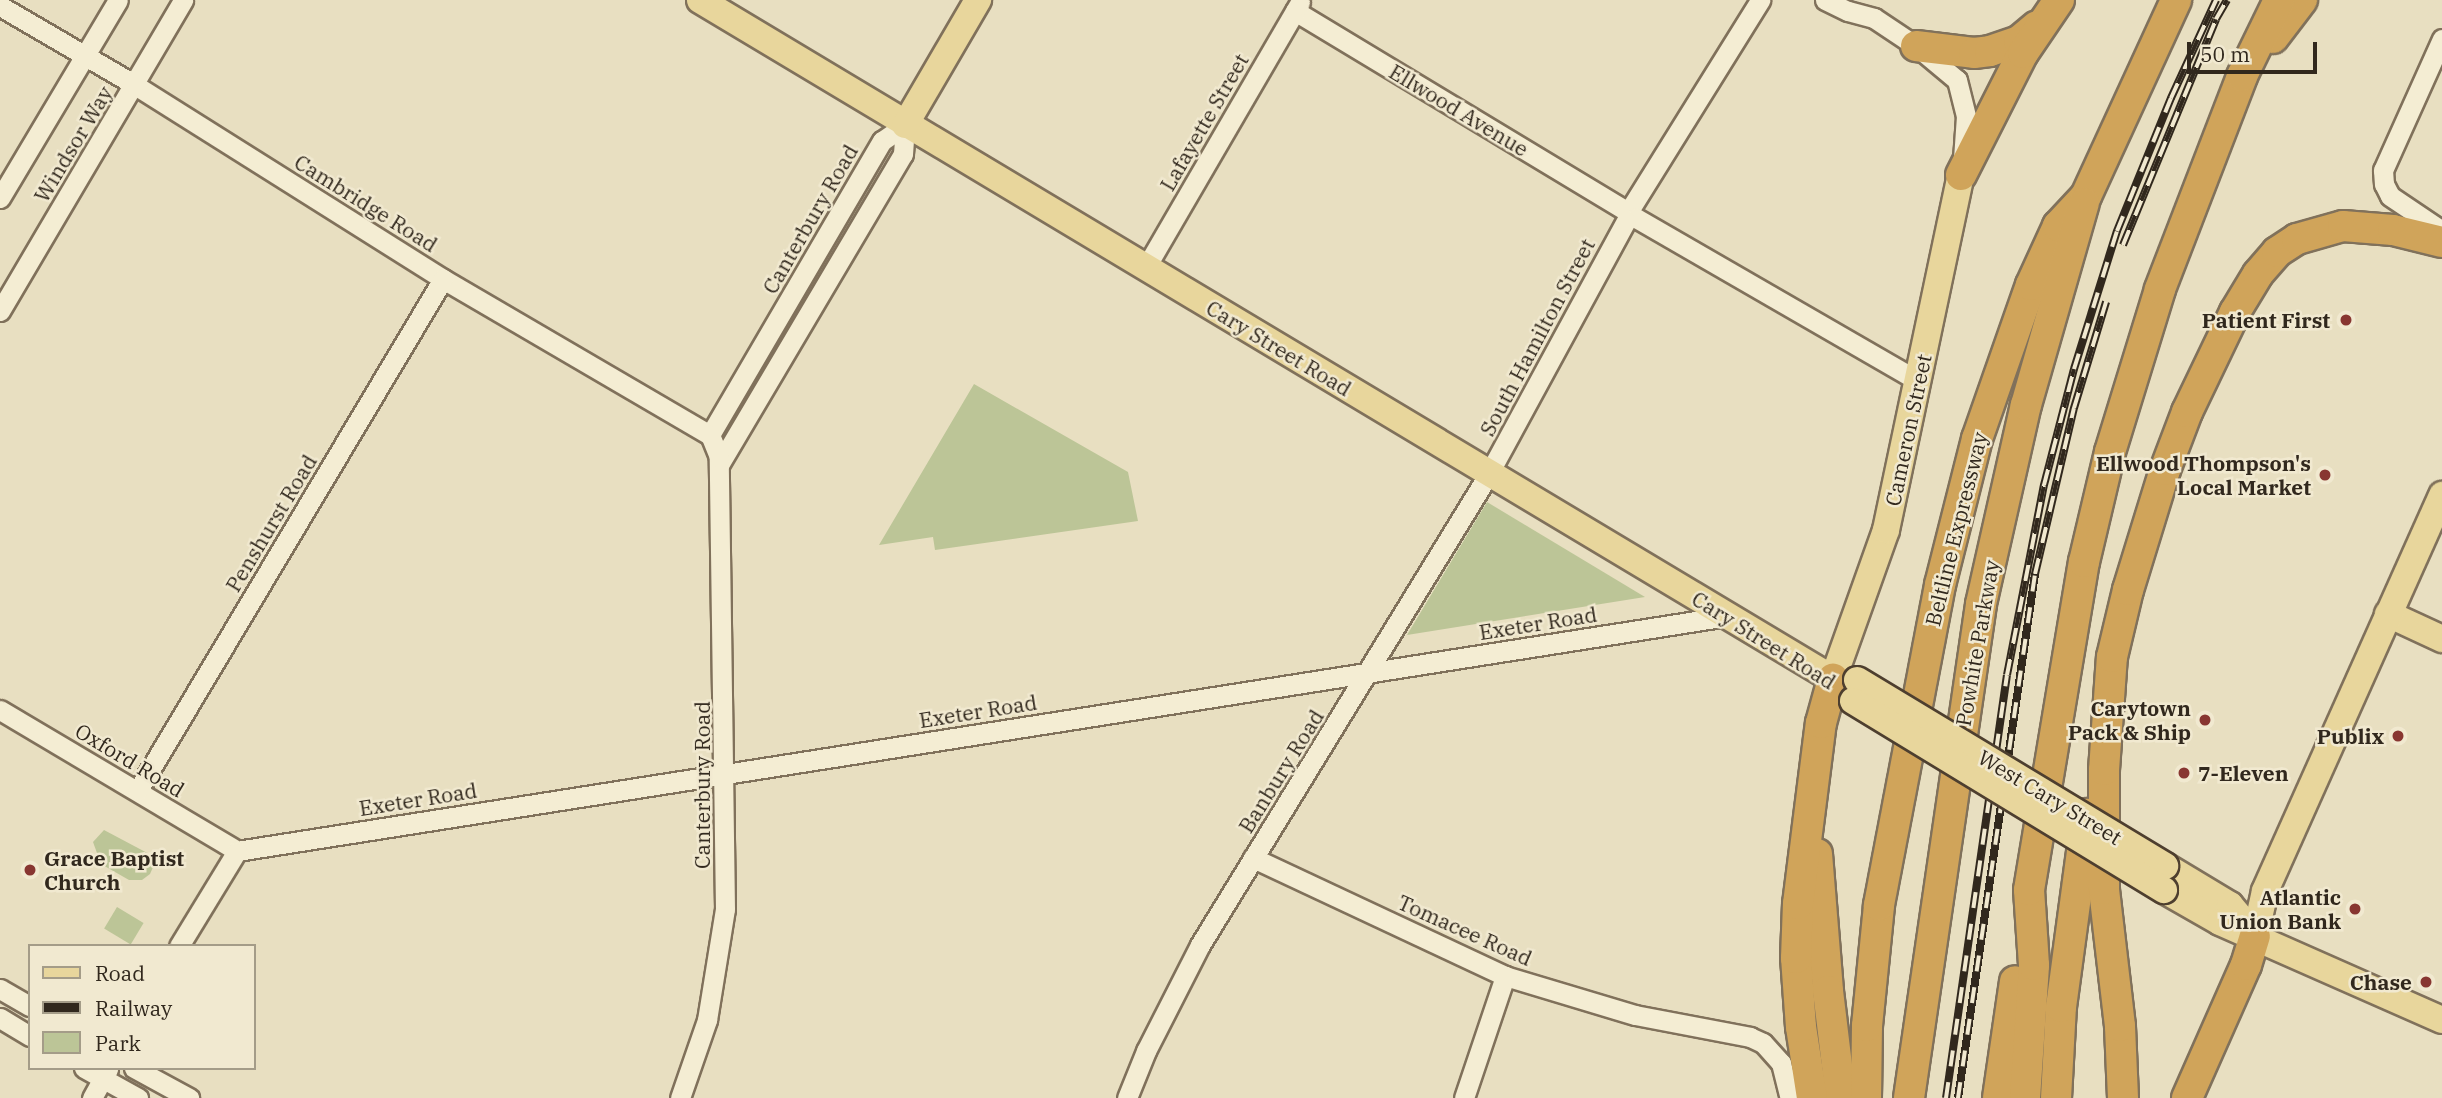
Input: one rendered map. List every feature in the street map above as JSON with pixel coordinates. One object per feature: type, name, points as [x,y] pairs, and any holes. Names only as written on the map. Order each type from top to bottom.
[{"type":"highway","name":"Beltline Expressway","points":[[1840,1097],[1866,1038],[1879,905],[1925,656],[1956,516],[1977,439],[2031,285],[2058,226],[2086,196],[2176,0]]},
{"type":"highway","points":[[1998,1098],[2029,890],[2084,562],[2110,452],[2160,289],[2242,76],[2278,0]]},
{"type":"highway","points":[[2242,76],[2302,0]]},
{"type":"highway","points":[[1916,46],[1973,53],[1990,51],[2019,41],[2053,8]]},
{"type":"highway","points":[[1961,175],[2023,53],[2053,8]]},
{"type":"highway","name":"Powhite Parkway","points":[[1909,1098],[1981,604],[2026,405],[2086,196]]},
{"type":"highway","points":[[2123,1098],[2120,1026],[2104,888],[2104,770],[2112,657],[2128,590],[2165,470],[2187,412],[2235,312],[2258,274],[2277,252],[2297,239],[2343,226],[2369,226],[2442,242]]},
{"type":"highway","points":[[1840,1097],[1812,794],[1821,723],[1848,687]]},
{"type":"highway","points":[[2056,1098],[2061,1007],[2096,745],[2109,704]]},
{"type":"highway","points":[[2025,1098],[2034,965],[2029,890]]},
{"type":"highway","points":[[2187,1098],[2246,965],[2255,936]]},
{"type":"main road","name":"Cary Street Road","points":[[700,0],[1488,475],[1848,687]]},
{"type":"main road","points":[[905,125],[978,0]]},
{"type":"main road","name":"Cameron Street","points":[[1848,687],[1886,530],[1961,175]]},
{"type":"main road","points":[[2255,936],[2265,891],[2442,495]]},
{"type":"main road","points":[[2388,614],[2442,639]]},
{"type":"main road","name":"West Cary Street","points":[[1848,687],[2164,878],[2220,922],[2442,1020]]},
{"type":"street","name":"Windsor Way","points":[[0,198],[118,0]]},
{"type":"street","name":"Windsor Way","points":[[0,311],[183,0]]},
{"type":"street","name":"South Hamilton Street","points":[[1488,475],[1629,214],[1760,0]]},
{"type":"street","points":[[1825,0],[1847,11],[1874,18],[1948,71],[1962,89],[1966,116],[1961,175]]},
{"type":"street","points":[[1864,0],[1874,18]]},
{"type":"street","name":"Cambridge Road","points":[[0,6],[135,85],[443,279],[710,435]]},
{"type":"street","name":"Ellwood Avenue","points":[[1298,6],[1629,214],[1918,381]]},
{"type":"street","name":"Lafayette Street","points":[[1146,267],[1298,6]]},
{"type":"street","points":[[2442,39],[2383,170],[2384,184],[2390,196],[2442,231]]},
{"type":"street","name":"Canterbury Road","points":[[680,1098],[707,1020],[725,909],[719,466],[710,435],[882,141],[905,125]]},
{"type":"street","points":[[719,466],[903,154],[905,125]]},
{"type":"street","name":"Penshurst Road","points":[[138,790],[443,279]]},
{"type":"street","name":"Banbury Road","points":[[1127,1098],[1146,1051],[1200,945],[1370,673],[1488,475]]},
{"type":"street","name":"Exeter Road","points":[[237,851],[1727,616]]},
{"type":"street","name":"Oxford Road","points":[[0,710],[237,851]]},
{"type":"street","points":[[179,944],[237,851]]},
{"type":"street","name":"Tomacee Road","points":[[1253,858],[1505,976],[1635,1015],[1750,1037],[1763,1043],[1781,1063],[1790,1098]]},
{"type":"street","points":[[1464,1098],[1505,976]]},
{"type":"street","points":[[0,989],[28,1005]]},
{"type":"street","points":[[0,1018],[28,1035]]},
{"type":"street","points":[[138,1070],[190,1098]]},
{"type":"street","points":[[92,1098],[106,1074],[138,1098]]},
{"type":"green space","points":[[974,384],[1128,472],[1138,521],[935,550],[933,537],[879,545]]},
{"type":"green space","points":[[1487,502],[1645,597],[1407,635]]},
{"type":"green space","points":[[104,830],[153,856],[154,865],[150,874],[142,880],[129,880],[101,864],[93,842]]},
{"type":"green space","points":[[117,907],[144,923],[130,944],[104,928]]},
{"type":"railway","points":[[1946,1098],[2007,675],[2044,485],[2074,369],[2117,231],[2171,98],[2216,0]]},
{"type":"railway","points":[[2123,245],[2216,19],[2227,0]]},
{"type":"railway","points":[[1958,1098],[2035,574],[2074,408],[2106,302]]},
{"type":"place","name":"Patient First","points":[[2346,320]]},
{"type":"place","name":"Ellwood Thompson's Local Market","points":[[2325,475]]},
{"type":"place","name":"Carytown Pack & Ship","points":[[2205,720]]},
{"type":"place","name":"Publix","points":[[2398,736]]},
{"type":"place","name":"7-Eleven","points":[[2184,773]]},
{"type":"place","name":"Grace Baptist Church","points":[[30,870]]},
{"type":"place","name":"Atlantic Union Bank","points":[[2355,909]]},
{"type":"place","name":"Chase","points":[[2426,982]]}]
